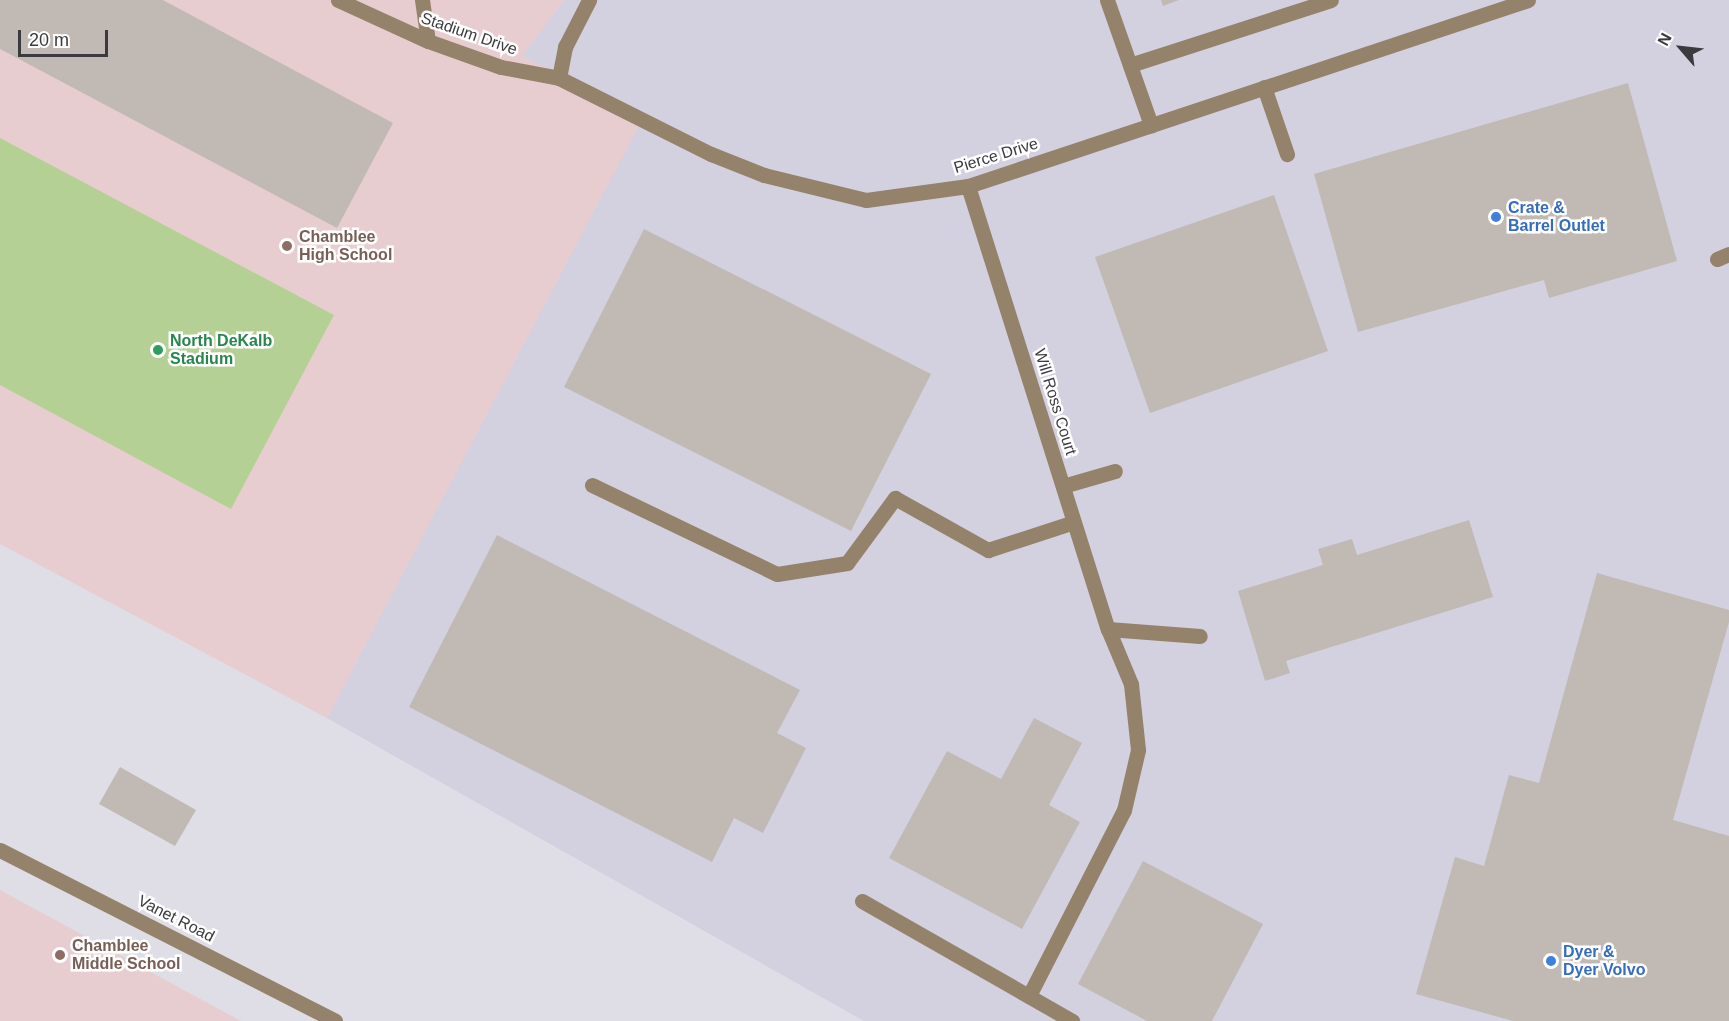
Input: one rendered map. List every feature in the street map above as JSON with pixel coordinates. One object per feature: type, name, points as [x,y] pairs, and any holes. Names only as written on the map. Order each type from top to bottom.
[{"type":"street","name":"Stadium Drive","points":[[338,0],[428,40],[501,67],[559,78]]},
{"type":"street","points":[[422,0],[428,40]]},
{"type":"street","points":[[559,78],[565,47],[589,0]]},
{"type":"street","points":[[1107,0],[1151,125]]},
{"type":"street","points":[[1130,65],[1331,0]]},
{"type":"street","name":"Pierce Drive","points":[[559,78],[711,154],[810,189],[866,200],[968,186],[1528,0]]},
{"type":"street","points":[[1264,87],[1287,154]]},
{"type":"street","name":"Will Ross Court","points":[[968,186],[1108,629],[1131,684],[1138,750],[1124,810],[1029,996]]},
{"type":"street","points":[[1063,486],[1115,471]]},
{"type":"street","points":[[592,485],[777,574],[847,563],[895,498],[988,550],[1074,522]]},
{"type":"street","points":[[1108,629],[1200,636]]},
{"type":"street","name":"Vanet Road","points":[[0,850],[335,1021]]},
{"type":"street","points":[[862,901],[1072,1021]]},
{"type":"shaded area","name":"Chamblee High School","points":[[0,0],[564,0],[522,56],[643,118],[327,718],[0,544]]},
{"type":"shaded area","points":[[564,0],[1729,0],[1729,1021],[864,1021],[327,718],[406,563],[559,78],[521,56]]},
{"type":"shaded area","name":"Chamblee Middle School","points":[[0,890],[241,1021],[0,1021]]},
{"type":"green space","name":"North DeKalb Stadium","points":[[0,138],[334,315],[231,509],[0,385]]},
{"type":"building","points":[[0,0],[163,0],[393,123],[337,228],[0,49]]},
{"type":"building","points":[[1161,0],[1179,0],[1163,6]]},
{"type":"building","name":"Crate & Barrel Outlet","points":[[1628,83],[1677,261],[1549,298],[1544,280],[1358,332],[1314,174]]},
{"type":"building","points":[[1274,195],[1328,351],[1150,413],[1095,257]]},
{"type":"building","points":[[644,229],[931,374],[851,531],[564,387]]},
{"type":"building","points":[[1469,520],[1493,597],[1286,661],[1290,673],[1265,681],[1238,591],[1323,565],[1318,549],[1352,539],[1357,555]]},
{"type":"building","points":[[497,535],[800,690],[777,733],[806,748],[763,833],[734,818],[712,862],[409,707]]},
{"type":"building","points":[[1597,573],[1729,610],[1729,622],[1673,820],[1729,836],[1729,1021],[1513,1021],[1416,994],[1455,857],[1484,866],[1509,775],[1539,783]]},
{"type":"building","points":[[1034,718],[1082,743],[1049,805],[1080,822],[1022,929],[889,858],[947,751],[1001,779]]},
{"type":"building","points":[[120,767],[196,810],[175,846],[99,804]]},
{"type":"building","points":[[1143,861],[1263,924],[1212,1021],[1147,1021],[1078,984]]},
{"type":"place","name":"Crate & Barrel Outlet","points":[[1496,217]]},
{"type":"place","name":"Chamblee High School","points":[[287,246]]},
{"type":"place","name":"North DeKalb Stadium","points":[[158,350]]},
{"type":"place","name":"Chamblee Middle School","points":[[60,955]]},
{"type":"place","name":"Dyer & Dyer Volvo","points":[[1551,961]]}]
